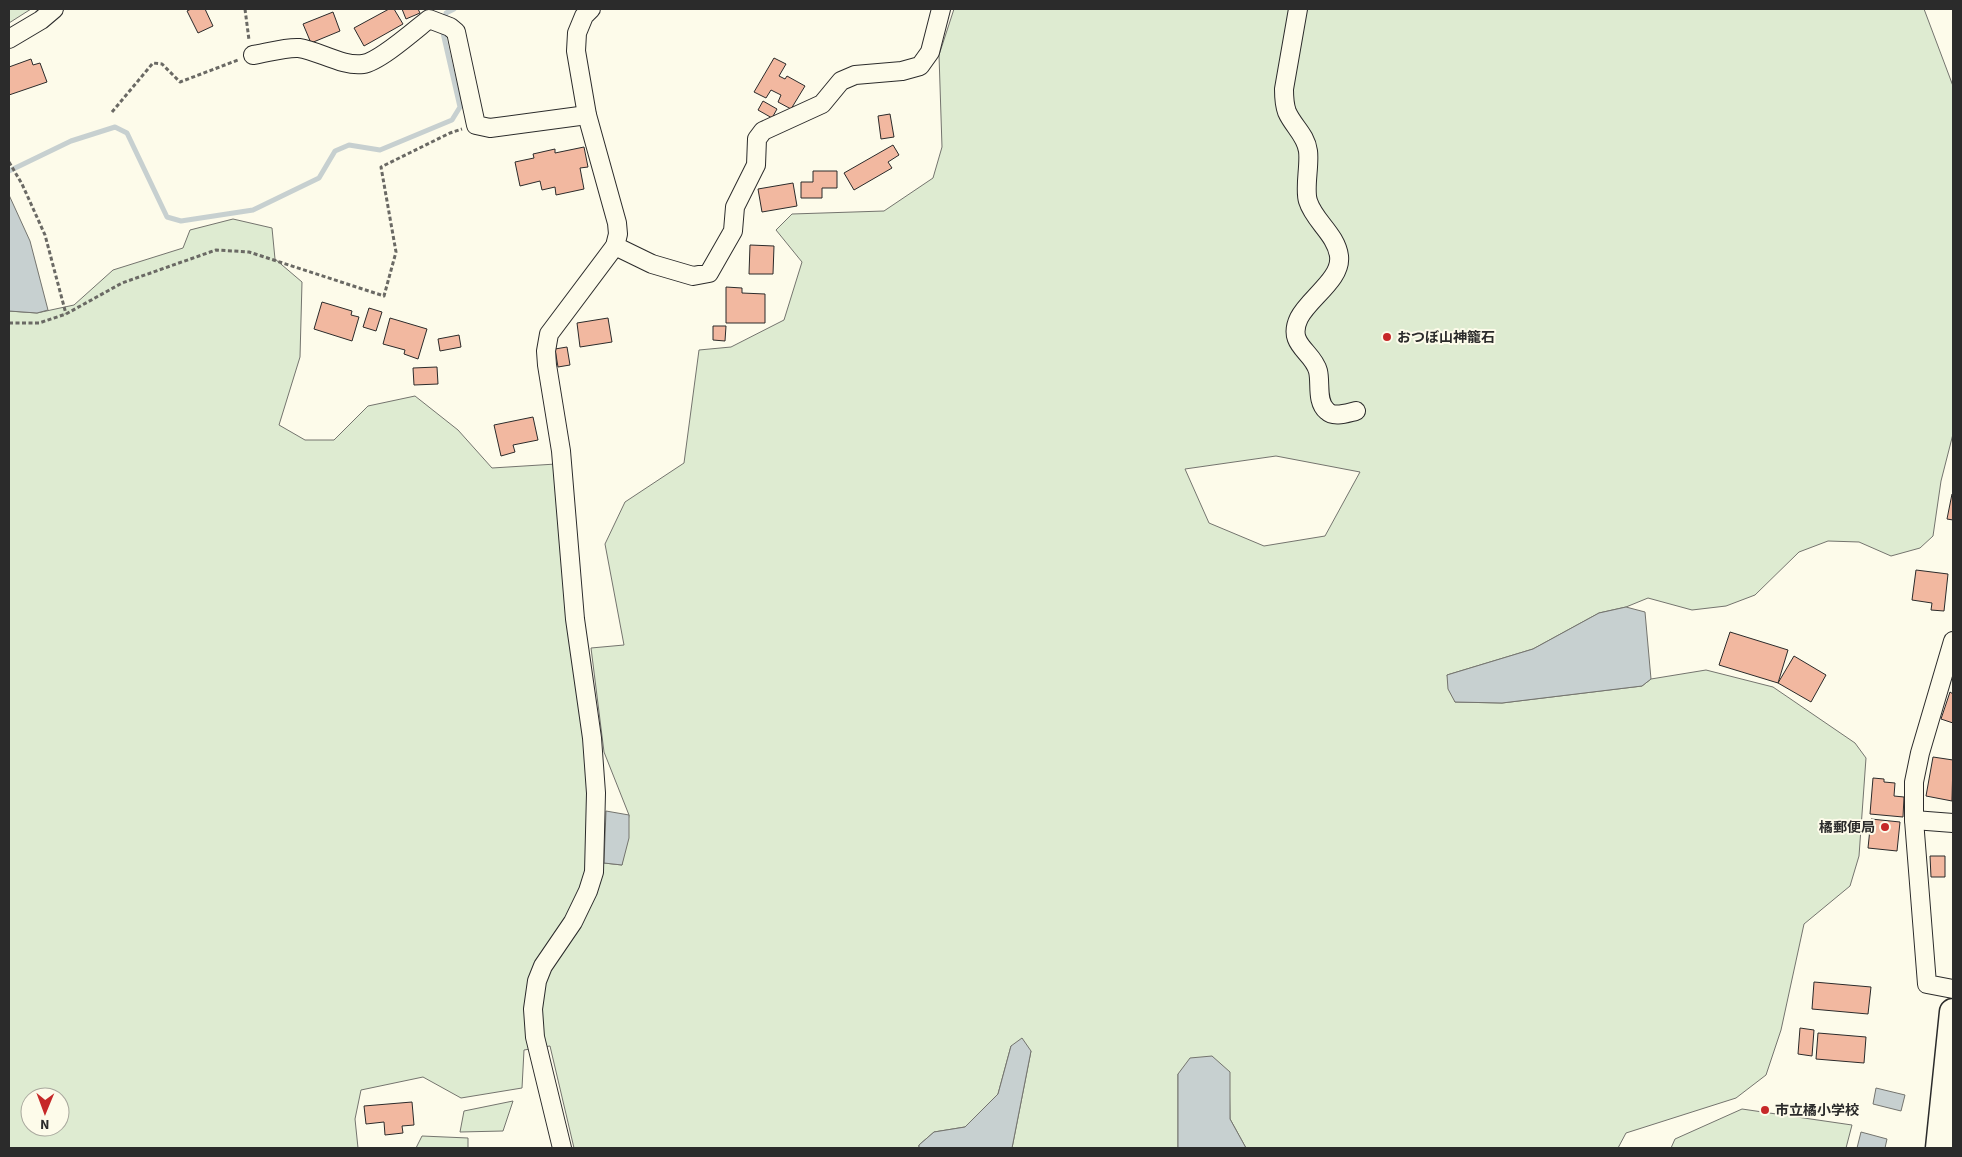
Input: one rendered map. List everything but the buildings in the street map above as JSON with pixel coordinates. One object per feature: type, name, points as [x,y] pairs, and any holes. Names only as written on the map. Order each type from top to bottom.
[{"type":"highway","points":[[1939,1148],[1953,1012]]},
{"type":"street","points":[[9,39],[41,20],[54,9]]},
{"type":"street","points":[[562,1148],[535,1037],[533,1009],[537,981],[542,966],[573,922],[588,891],[594,872],[596,793],[592,738],[575,619],[561,451],[546,351],[549,334],[615,246],[618,234],[617,223],[587,115],[576,50],[577,32],[584,16],[591,9]]},
{"type":"street","points":[[615,246],[652,264],[693,276],[709,274],[732,231],[735,207],[756,165],[757,140],[763,131],[822,104],[841,81],[855,75],[902,71],[920,66],[930,52],[941,9]]},
{"type":"street","points":[[1298,9],[1284,89],[1284,102],[1288,113],[1304,137],[1308,152],[1308,200],[1322,226],[1336,243],[1340,258],[1338,269],[1332,278],[1309,302],[1298,319],[1296,337],[1318,369],[1322,404],[1327,411],[1332,414],[1356,411]]},
{"type":"street","points":[[253,55],[296,48],[352,64],[364,64],[380,56],[429,19],[443,24],[456,32],[476,125],[490,128],[587,115]]},
{"type":"street","points":[[1953,641],[1920,753],[1914,782],[1914,820],[1927,984],[1953,989]]},
{"type":"street","points":[[1914,820],[1953,823]]},
{"type":"path","points":[[112,112],[152,64],[162,64],[180,82],[253,55],[246,28],[244,9]]},
{"type":"path","points":[[9,323],[39,323],[66,314],[122,283],[216,250],[249,252],[384,296],[396,252],[381,167],[450,132],[476,125]]},
{"type":"path","points":[[9,162],[22,184],[45,235],[66,314]]},
{"type":"green space","points":[[9,9],[31,9],[9,23]]},
{"type":"green space","points":[[954,9],[1924,9],[1953,86],[1953,434],[1941,481],[1933,536],[1920,548],[1891,556],[1859,542],[1828,541],[1799,552],[1755,595],[1726,606],[1692,610],[1648,598],[1626,607],[1599,613],[1533,649],[1447,675],[1455,702],[1502,703],[1642,686],[1651,679],[1706,670],[1773,687],[1855,743],[1866,758],[1859,856],[1850,886],[1804,924],[1781,1030],[1766,1075],[1736,1098],[1626,1133],[1618,1148],[1246,1148],[1230,1119],[1229,1072],[1178,1074],[1178,1148],[1012,1148],[1031,1051],[1011,1046],[998,1094],[965,1127],[934,1132],[919,1145],[919,1148],[574,1148],[550,1046],[524,1050],[522,1088],[461,1098],[423,1077],[361,1090],[355,1119],[358,1148],[9,1148],[9,311],[37,313],[74,305],[113,270],[183,248],[190,230],[233,219],[272,228],[275,259],[302,282],[300,357],[279,425],[305,440],[334,440],[368,406],[415,396],[458,430],[492,468],[556,464],[587,739],[589,858],[604,863],[622,865],[629,815],[604,752],[591,648],[624,645],[605,544],[625,502],[684,463],[699,350],[731,347],[784,320],[802,262],[776,230],[792,214],[884,211],[933,178],[942,147],[939,55]],"holes":[[[1276,456],[1360,472],[1325,536],[1264,546],[1209,523],[1185,469]]]},
{"type":"green space","points":[[513,1101],[503,1131],[460,1132],[464,1111]]},
{"type":"green space","points":[[1742,1109],[1852,1125],[1846,1148],[1671,1148],[1675,1139]]},
{"type":"green space","points":[[422,1136],[468,1138],[468,1148],[416,1148]]},
{"type":"shaded area","points":[[9,195],[30,241],[48,310],[37,313],[9,311]]},
{"type":"shaded area","points":[[1626,607],[1645,612],[1651,679],[1642,686],[1502,703],[1455,702],[1448,689],[1447,675],[1533,649],[1599,613]]},
{"type":"shaded area","points":[[606,811],[629,815],[629,838],[622,865],[604,863]]},
{"type":"shaded area","points":[[1022,1038],[1031,1051],[1012,1148],[919,1148],[919,1145],[934,1132],[965,1127],[998,1094],[1011,1046]]},
{"type":"shaded area","points":[[1212,1056],[1230,1072],[1230,1119],[1246,1148],[1178,1148],[1178,1074],[1190,1058]]},
{"type":"shaded area","points":[[1876,1088],[1905,1095],[1901,1111],[1873,1104]]},
{"type":"shaded area","points":[[1861,1132],[1887,1139],[1885,1148],[1857,1148]]},
{"type":"waterway","points":[[9,171],[71,141],[115,127],[127,133],[167,217],[181,221],[253,210],[319,178],[335,151],[349,145],[380,150],[452,120],[460,107],[443,33],[446,13],[454,9]]},
{"type":"place","name":"おつぼ山神籠石","points":[[1387,337]]},
{"type":"place","name":"橘郵便局","points":[[1885,827]]},
{"type":"place","name":"市立橘小学校","points":[[1765,1110]]}]
